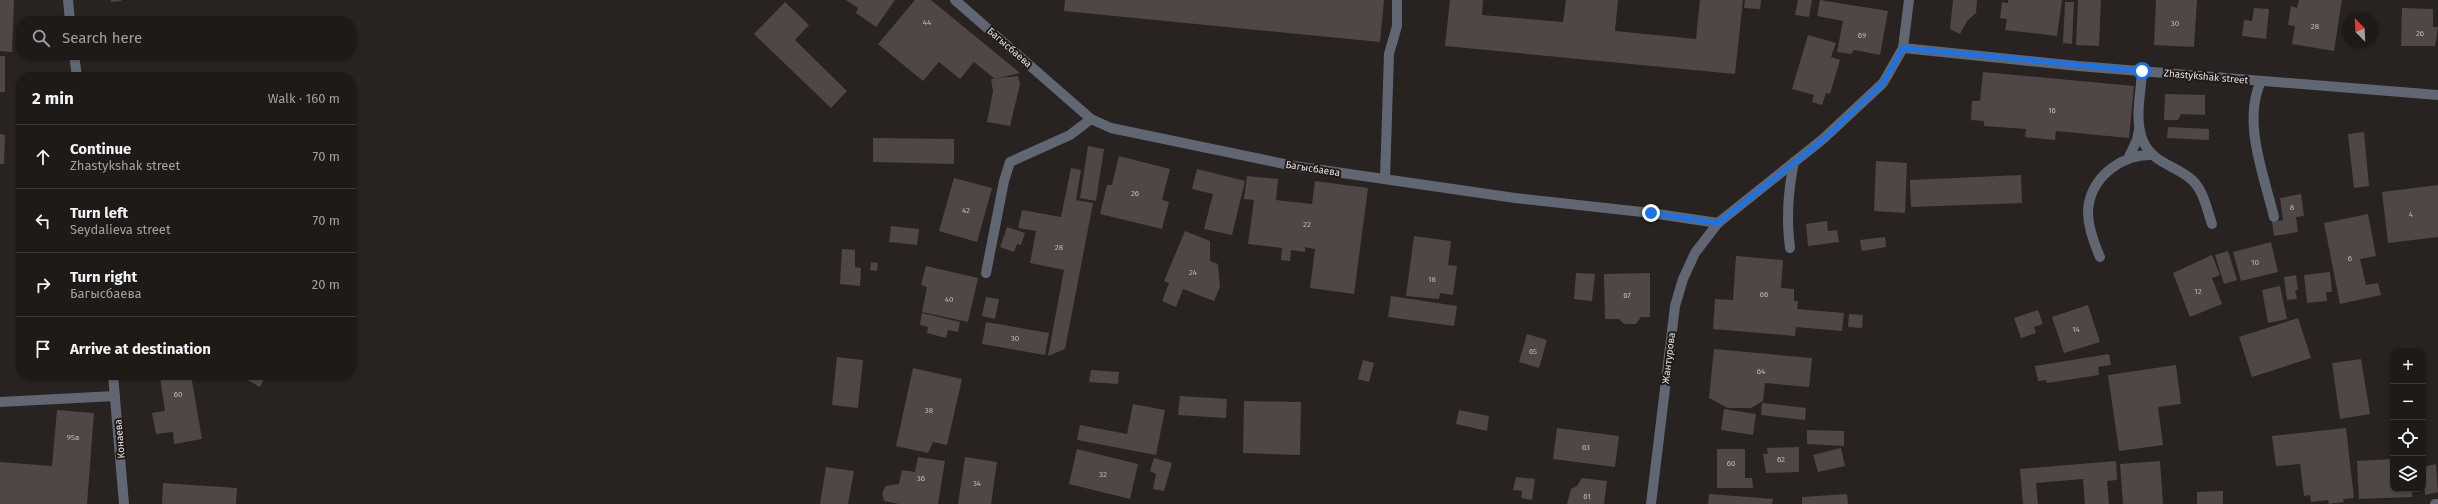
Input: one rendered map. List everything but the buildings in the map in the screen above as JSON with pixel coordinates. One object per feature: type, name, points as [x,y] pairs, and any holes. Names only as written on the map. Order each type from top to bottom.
[{"type":"street","points":[[68,0],[70,16]]},
{"type":"street","name":"Багысбаева","points":[[955,0],[1091,119],[1111,128],[1278,163],[1515,198],[1651,213],[1718,223]]},
{"type":"street","points":[[1385,179],[1389,54],[1397,26],[1397,0]]},
{"type":"street","points":[[1903,48],[1909,0]]},
{"type":"street","name":"Zhastykshak street","points":[[1903,48],[2142,71],[2438,95]]},
{"type":"street","name":"Жантурова","points":[[1651,504],[1675,306],[1683,279],[1695,253],[1718,223],[1823,140],[1883,83],[1903,48]]},
{"type":"street","points":[[75,60],[76,72]]},
{"type":"street","points":[[2128,159],[2137,140],[2140,127],[2142,71]]},
{"type":"street","points":[[2261,81],[2255,95],[2255,142],[2274,217]]},
{"type":"street","points":[[986,273],[1002,188],[1010,162],[1070,135],[1091,119]]},
{"type":"street","points":[[2140,127],[2144,141],[2152,155],[2195,184],[2203,198],[2212,224]]},
{"type":"street","points":[[2100,257],[2094,242],[2089,203],[2095,188],[2106,172],[2128,159],[2139,154],[2152,155]]},
{"type":"street","points":[[1790,248],[1788,210],[1789,186],[1794,162]]},
{"type":"street","name":"Конаева","points":[[114,380],[124,504]]},
{"type":"street","points":[[0,402],[116,396]]},
{"type":"route","points":[[1651,213],[1718,223],[1823,140],[1883,83],[1903,48],[2142,71]]}]
